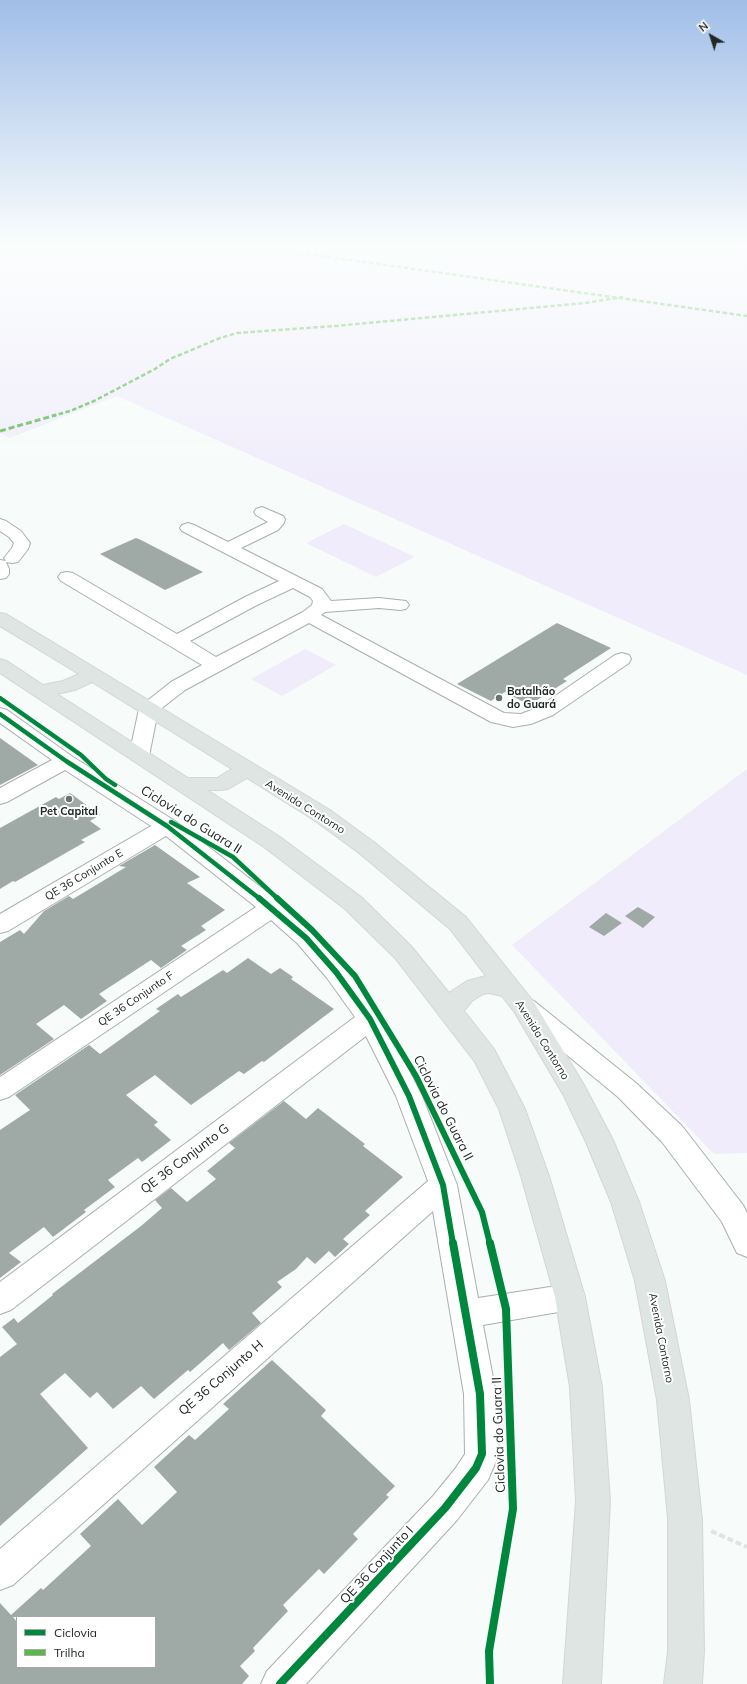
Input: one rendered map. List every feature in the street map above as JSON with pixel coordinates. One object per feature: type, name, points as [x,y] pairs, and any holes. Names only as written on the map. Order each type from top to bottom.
[{"type":"main road","name":"Avenida Contorno","points":[[0,618],[244,769],[322,815],[407,880],[458,923],[518,998],[575,1092],[598,1140],[625,1202],[650,1281],[673,1400],[685,1519],[686,1651],[683,1684]]},
{"type":"main road","points":[[0,665],[272,842],[353,903],[404,952],[485,1056],[512,1109],[535,1176],[570,1297],[586,1387],[593,1501],[582,1684]]},
{"type":"main road","points":[[39,691],[68,686],[93,675]]},
{"type":"main road","points":[[184,784],[221,784],[238,775],[244,769]]},
{"type":"main road","points":[[451,1012],[456,1002],[463,995],[476,987],[489,984],[504,986],[518,998]]},
{"type":"street","points":[[228,548],[272,526],[276,522],[277,519],[262,512]]},
{"type":"street","points":[[0,524],[15,534],[22,543],[20,549],[3,567]]},
{"type":"street","points":[[188,528],[316,593],[322,600],[314,611]]},
{"type":"street","points":[[0,540],[7,546],[3,567]]},
{"type":"street","points":[[67,577],[177,641],[215,665]]},
{"type":"street","points":[[177,641],[251,601],[293,581]]},
{"type":"street","points":[[139,756],[149,709],[178,686],[314,611],[379,603],[400,606]]},
{"type":"street","points":[[314,611],[498,718],[513,721],[524,720],[546,711],[622,659]]},
{"type":"street","points":[[0,714],[66,761],[167,826],[272,908],[306,938],[336,972],[370,1019],[409,1096],[443,1184],[466,1314],[570,1297]]},
{"type":"street","points":[[0,797],[66,761]]},
{"type":"street","name":"QE 36 Conjunto E","points":[[0,925],[167,826]]},
{"type":"street","name":"QE 36 Conjunto F","points":[[0,1090],[272,908]]},
{"type":"street","points":[[518,998],[627,1090],[672,1134],[733,1214],[747,1244]]},
{"type":"street","name":"QE 36 Conjunto G","points":[[0,1300],[370,1019]]},
{"type":"street","name":"QE 36 Conjunto H","points":[[0,1572],[443,1184]]},
{"type":"street","name":"QE 36 Conjunto I","points":[[280,1684],[445,1508],[476,1468],[482,1454],[482,1418],[480,1394],[466,1314]]},
{"type":"path","points":[[685,1519],[747,1547]]},
{"type":"shaded area","points":[[0,328],[747,328],[747,675],[117,396],[10,438],[0,433]]},
{"type":"shaded area","points":[[344,524],[415,557],[376,577],[306,543]]},
{"type":"shaded area","points":[[305,649],[336,665],[282,696],[251,679]]},
{"type":"shaded area","points":[[747,769],[747,1153],[714,1154],[512,945]]},
{"type":"building","points":[[136,538],[203,572],[165,590],[100,554]]},
{"type":"building","points":[[557,623],[611,648],[563,679],[567,681],[529,705],[505,692],[491,701],[457,684]]},
{"type":"building","points":[[0,738],[38,765],[0,785]]},
{"type":"building","points":[[70,793],[100,815],[90,821],[101,829],[81,840],[85,842],[0,889],[0,828],[56,797],[59,799]]},
{"type":"building","points":[[155,845],[200,877],[187,883],[225,910],[201,926],[206,930],[181,946],[187,950],[161,968],[151,960],[99,994],[107,1001],[81,1019],[64,1005],[36,1024],[54,1039],[0,1075],[0,942],[20,930],[24,934],[44,911],[69,896],[73,899],[126,867],[119,866]]},
{"type":"building","points":[[638,907],[655,917],[643,928],[625,916]]},
{"type":"building","points":[[606,913],[622,923],[604,936],[589,927]]},
{"type":"building","points":[[248,958],[271,974],[280,968],[293,977],[291,979],[334,1009],[264,1062],[262,1061],[244,1074],[239,1071],[191,1105],[155,1075],[126,1095],[158,1122],[154,1125],[171,1140],[142,1162],[138,1158],[108,1180],[115,1187],[84,1210],[86,1212],[53,1237],[44,1227],[9,1253],[21,1262],[0,1278],[0,1130],[30,1110],[15,1095],[89,1045],[100,1054],[160,1011],[156,1009],[178,994],[181,997],[223,970],[227,973]]},
{"type":"building","points":[[284,1101],[306,1119],[318,1108],[365,1144],[363,1146],[403,1177],[365,1211],[370,1215],[343,1239],[349,1244],[335,1257],[329,1251],[315,1264],[307,1257],[296,1269],[277,1282],[282,1287],[252,1313],[261,1323],[229,1350],[223,1343],[190,1372],[188,1370],[154,1399],[141,1386],[113,1409],[97,1392],[90,1398],[65,1373],[40,1394],[88,1448],[0,1526],[0,1357],[17,1344],[2,1327],[14,1318],[18,1323],[53,1295],[52,1294],[141,1226],[162,1208],[155,1200],[171,1188],[187,1202],[216,1179],[207,1171],[235,1148],[229,1143]]},
{"type":"building","points":[[272,1360],[326,1410],[321,1416],[395,1486],[386,1495],[389,1497],[353,1534],[358,1539],[324,1574],[319,1569],[283,1605],[288,1611],[253,1648],[255,1651],[240,1666],[249,1676],[242,1684],[0,1684],[0,1603],[11,1615],[41,1588],[43,1590],[91,1546],[80,1534],[118,1499],[142,1525],[177,1492],[154,1467],[189,1435],[195,1440],[229,1409],[223,1404]]},
{"type":"marked path","points":[[0,431],[70,411],[94,401],[155,369],[170,359],[220,338],[237,333],[313,328]]},
{"type":"cycle path","points":[[0,698],[81,755],[106,779],[115,785]]},
{"type":"cycle path","points":[[0,714],[66,761],[167,826],[272,908],[306,938],[336,972],[370,1019],[409,1096],[443,1185],[480,1394],[482,1454],[476,1468],[445,1508],[280,1684]]},
{"type":"cycle path","name":"Ciclovia do Guara II","points":[[171,822],[233,857],[312,930],[355,976],[416,1076],[482,1212],[506,1309],[513,1509],[489,1651],[490,1684]]},
{"type":"place","name":"Batalhão do Guará","points":[[499,698]]},
{"type":"place","name":"Pet Capital","points":[[69,799]]}]
